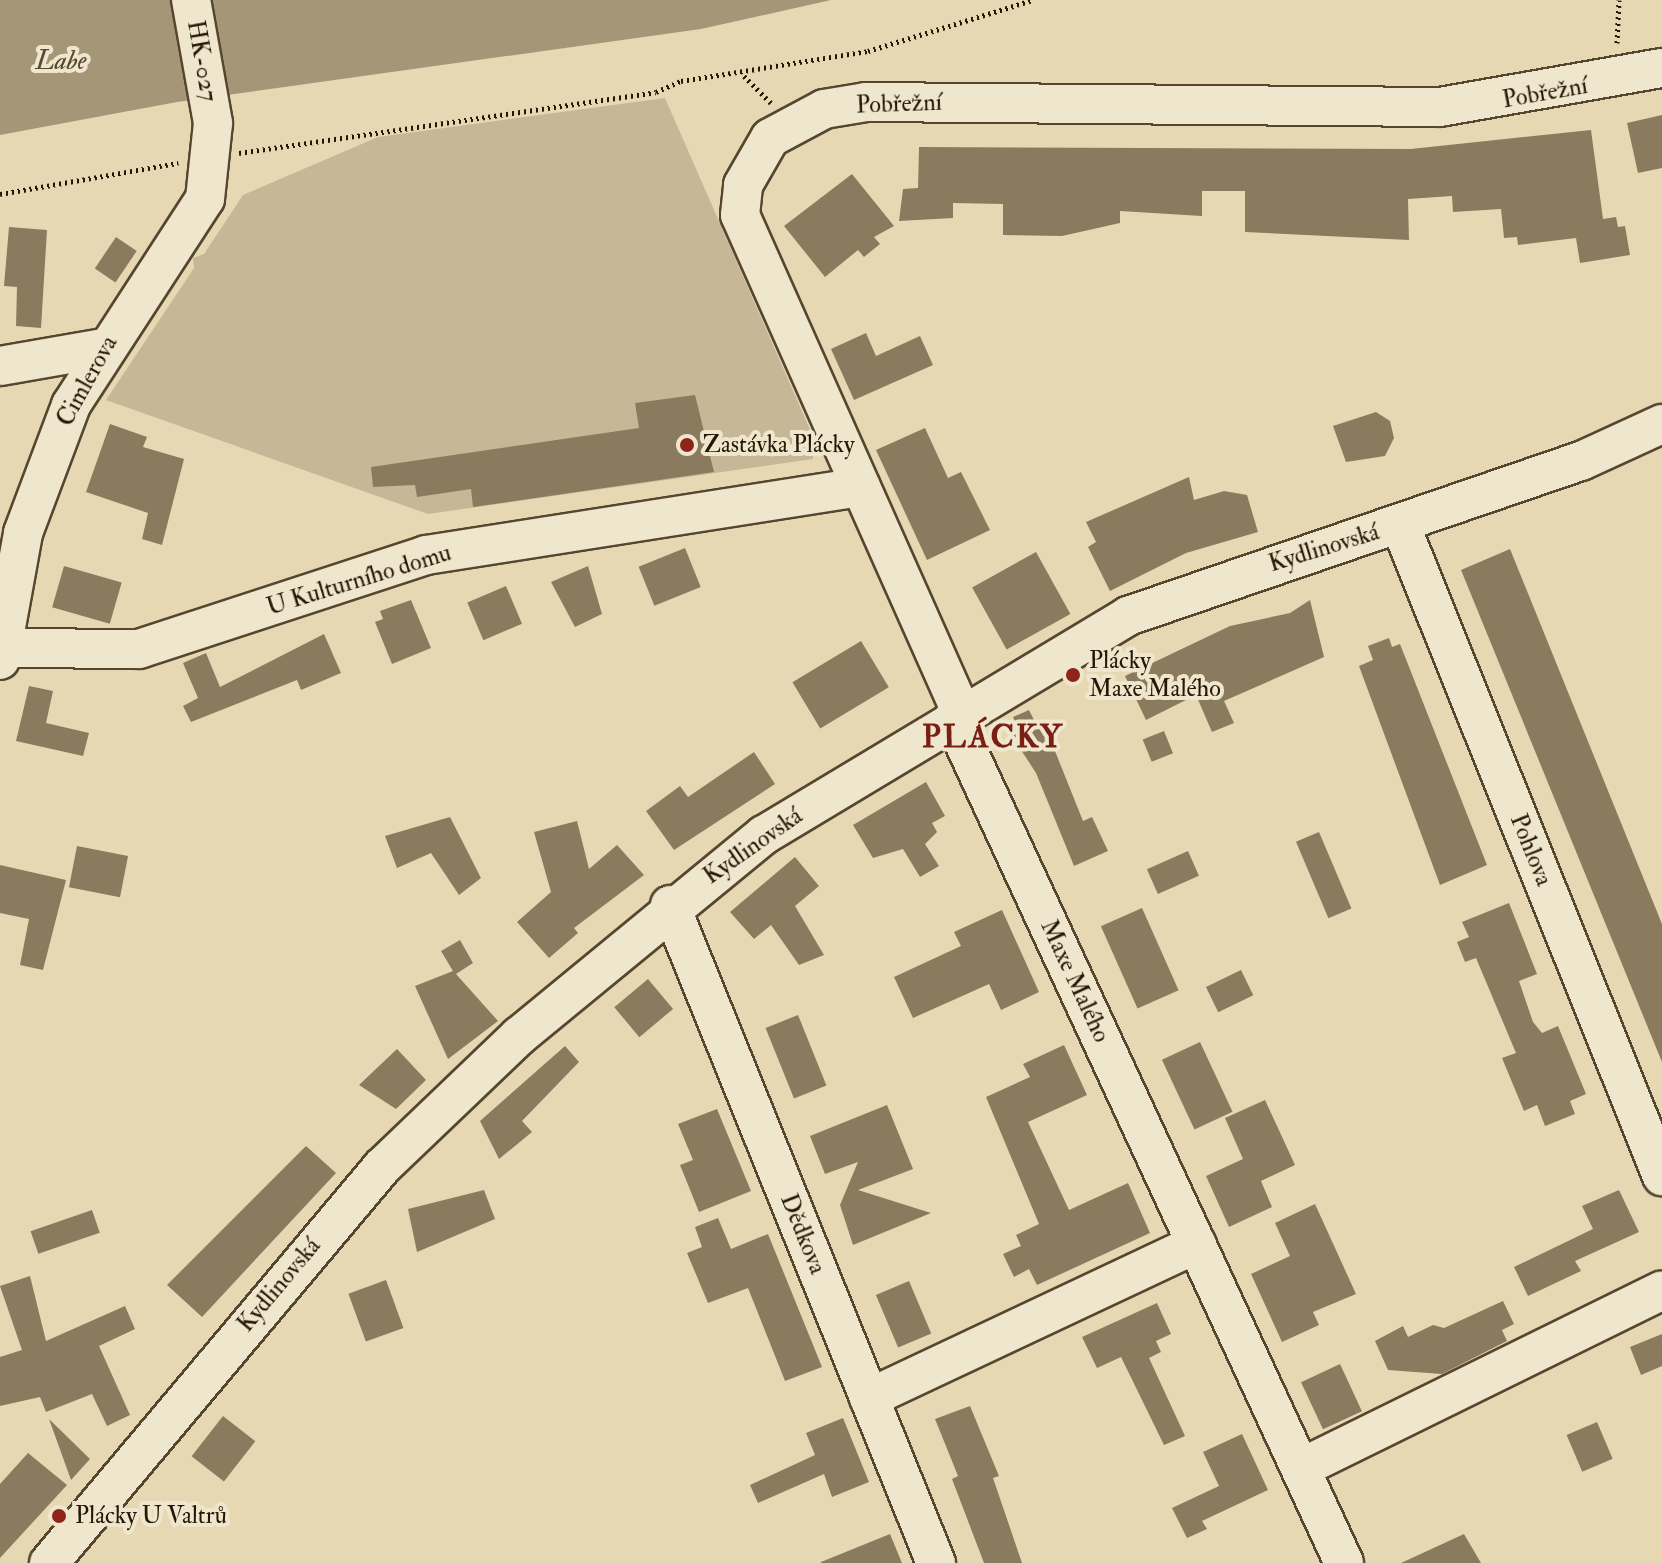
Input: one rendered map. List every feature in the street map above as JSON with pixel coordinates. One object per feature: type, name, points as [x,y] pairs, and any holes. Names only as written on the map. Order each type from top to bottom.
[{"type":"street","name":"HK-027","points":[[191,0],[213,140]]},
{"type":"street","name":"Pobřežní","points":[[957,717],[861,487],[740,215],[754,161],[791,124],[866,102],[1440,107],[1662,68]]},
{"type":"street","name":"Cimlerova","points":[[1,654],[41,478],[103,348],[205,199],[213,140]]},
{"type":"street","points":[[0,366],[103,348]]},
{"type":"street","name":"Kydlinovská","points":[[49,1563],[382,1167],[670,905],[764,835],[957,717],[1181,592],[1400,524],[1581,461],[1662,424]]},
{"type":"street","name":"U Kulturního domu","points":[[1,654],[139,649],[426,555],[861,487]]},
{"type":"street","name":"Pohlova","points":[[1400,524],[1662,1176]]},
{"type":"street","name":"Maxe Malého","points":[[957,717],[1344,1563]]},
{"type":"street","name":"Dědkova","points":[[670,905],[936,1563]]},
{"type":"street","points":[[869,1398],[1197,1244]]},
{"type":"street","points":[[1301,1468],[1662,1290]]},
{"type":"path","points":[[0,194],[213,140],[837,57],[1033,0]]},
{"type":"shaded area","points":[[665,98],[812,434],[813,459],[428,514],[106,400],[194,268],[193,258],[204,254],[243,195],[378,137]]},
{"type":"water","name":"Labe","points":[[0,0],[831,0],[701,29],[177,102],[0,135]]},
{"type":"building","points":[[1662,115],[1662,168],[1638,173],[1627,123]]},
{"type":"building","points":[[1591,130],[1603,219],[1616,217],[1618,227],[1625,226],[1630,255],[1580,263],[1576,238],[1518,245],[1517,237],[1504,238],[1501,209],[1453,212],[1452,196],[1408,199],[1409,240],[1245,232],[1245,191],[1202,191],[1202,216],[1120,211],[1120,223],[1062,236],[1003,235],[1003,204],[953,203],[953,218],[899,221],[903,189],[918,188],[919,147],[1411,149]]},
{"type":"building","points":[[852,174],[894,226],[874,237],[880,244],[864,257],[858,250],[825,277],[784,226]]},
{"type":"building","points":[[9,227],[47,230],[41,328],[16,326],[17,287],[4,286]]},
{"type":"building","points":[[116,237],[137,251],[115,282],[95,269]]},
{"type":"building","points":[[866,333],[876,356],[920,336],[933,365],[854,400],[831,349]]},
{"type":"building","points":[[695,395],[714,472],[473,507],[471,489],[417,497],[415,485],[373,487],[371,467],[639,428],[635,403]]},
{"type":"building","points":[[1376,412],[1390,421],[1394,438],[1385,456],[1346,462],[1333,426]]},
{"type":"building","points":[[110,424],[147,437],[143,447],[184,459],[162,545],[142,539],[148,513],[86,492]]},
{"type":"building","points":[[925,428],[948,478],[961,472],[990,530],[927,560],[876,450]]},
{"type":"building","points":[[1189,477],[1194,500],[1224,491],[1247,495],[1258,532],[1186,553],[1110,591],[1088,547],[1096,542],[1086,522]]},
{"type":"building","points":[[685,548],[701,587],[654,606],[639,567]]},
{"type":"building","points":[[1510,549],[1662,924],[1662,1062],[1461,570]]},
{"type":"building","points":[[1036,552],[1070,614],[1007,649],[972,587]]},
{"type":"building","points":[[64,566],[122,583],[110,624],[52,607]]},
{"type":"building","points":[[588,566],[602,614],[575,627],[551,582]]},
{"type":"building","points":[[506,586],[522,624],[483,640],[467,602]]},
{"type":"building","points":[[411,600],[431,648],[392,664],[375,622],[383,619],[380,611]]},
{"type":"building","points":[[1310,600],[1324,657],[1224,701],[1234,723],[1212,732],[1196,695],[1146,720],[1125,676],[1230,626],[1290,613]]},
{"type":"building","points":[[324,634],[341,673],[301,690],[297,680],[191,722],[183,706],[198,698],[183,663],[206,653],[220,687]]},
{"type":"building","points":[[1389,638],[1392,647],[1400,644],[1487,865],[1440,885],[1359,666],[1373,660],[1368,646]]},
{"type":"building","points":[[861,641],[889,687],[820,728],[792,682]]},
{"type":"building","points":[[29,686],[53,691],[46,723],[89,733],[83,756],[16,741]]},
{"type":"building","points":[[1029,710],[1036,724],[1043,721],[1083,821],[1092,817],[1108,851],[1074,866],[1036,773],[1012,736],[1020,732],[1013,717]]},
{"type":"building","points":[[1164,731],[1173,753],[1152,762],[1143,740]]},
{"type":"building","points":[[754,752],[775,784],[674,850],[646,811],[680,786],[688,797]]},
{"type":"building","points":[[926,782],[945,816],[932,823],[937,832],[925,844],[939,866],[920,877],[903,849],[873,858],[853,825]]},
{"type":"building","points":[[450,817],[481,878],[459,895],[431,853],[397,868],[385,836]]},
{"type":"building","points":[[577,821],[589,869],[617,845],[644,875],[574,928],[578,933],[549,958],[517,922],[551,892],[534,832]]},
{"type":"building","points":[[1319,832],[1351,908],[1328,918],[1296,842]]},
{"type":"building","points":[[77,846],[128,856],[120,897],[69,887]]},
{"type":"building","points":[[1188,851],[1199,876],[1158,894],[1147,869]]},
{"type":"building","points":[[795,857],[819,886],[795,906],[824,955],[799,965],[771,925],[754,939],[730,912]]},
{"type":"building","points":[[0,865],[66,880],[43,970],[20,965],[29,919],[0,913]]},
{"type":"building","points":[[1509,903],[1537,974],[1519,981],[1533,1022],[1542,1033],[1558,1026],[1586,1094],[1570,1101],[1575,1114],[1545,1126],[1537,1105],[1524,1111],[1502,1058],[1516,1053],[1476,958],[1465,962],[1457,942],[1469,937],[1462,922]]},
{"type":"building","points":[[1142,908],[1179,990],[1137,1009],[1101,926]]},
{"type":"building","points":[[1002,910],[1039,992],[1001,1010],[989,984],[913,1018],[894,977],[961,946],[954,932]]},
{"type":"building","points":[[460,940],[473,963],[456,974],[498,1021],[448,1059],[415,986],[453,971],[441,951]]},
{"type":"building","points":[[1241,970],[1253,995],[1218,1012],[1206,987]]},
{"type":"building","points":[[648,979],[673,1009],[639,1037],[614,1007]]},
{"type":"building","points":[[798,1015],[826,1085],[794,1099],[766,1028]]},
{"type":"building","points":[[1200,1042],[1233,1112],[1194,1130],[1162,1060]]},
{"type":"building","points":[[1064,1045],[1087,1095],[1028,1122],[1069,1210],[1128,1183],[1150,1233],[1037,1285],[1029,1269],[1014,1277],[1003,1254],[1021,1246],[1016,1235],[1039,1224],[986,1097],[1030,1077],[1023,1064]]},
{"type":"building","points":[[565,1046],[579,1062],[522,1121],[532,1132],[499,1159],[480,1121]]},
{"type":"building","points":[[397,1049],[426,1080],[396,1109],[359,1085]]},
{"type":"building","points":[[1265,1100],[1295,1165],[1261,1181],[1272,1207],[1229,1227],[1206,1176],[1243,1159],[1225,1118]]},
{"type":"building","points":[[887,1105],[913,1169],[858,1190],[931,1213],[853,1245],[840,1205],[858,1162],[825,1174],[810,1136]]},
{"type":"building","points":[[717,1109],[751,1191],[699,1212],[680,1165],[693,1160],[678,1124]]},
{"type":"building","points":[[306,1146],[336,1173],[202,1317],[167,1285]]},
{"type":"building","points":[[484,1190],[495,1219],[417,1252],[408,1209]]},
{"type":"building","points":[[1619,1190],[1639,1232],[1575,1261],[1581,1271],[1528,1296],[1514,1267],[1593,1229],[1582,1206]]},
{"type":"building","points":[[1315,1204],[1356,1294],[1313,1312],[1319,1325],[1282,1342],[1251,1274],[1290,1256],[1275,1223]]},
{"type":"building","points":[[92,1210],[100,1233],[38,1254],[31,1231]]},
{"type":"building","points":[[718,1218],[731,1249],[768,1234],[822,1367],[785,1381],[748,1288],[708,1303],[687,1253],[702,1247],[695,1227]]},
{"type":"building","points":[[30,1276],[46,1341],[125,1306],[135,1329],[99,1346],[130,1415],[107,1426],[92,1394],[46,1412],[40,1397],[0,1406],[0,1357],[22,1350],[0,1286]]},
{"type":"building","points":[[386,1280],[403,1328],[366,1342],[348,1294]]},
{"type":"building","points":[[909,1281],[931,1333],[898,1348],[876,1295]]},
{"type":"building","points":[[1503,1301],[1514,1324],[1502,1330],[1507,1341],[1442,1374],[1388,1370],[1375,1341],[1403,1326],[1408,1337],[1433,1325],[1444,1328]]},
{"type":"building","points":[[1157,1303],[1171,1334],[1156,1341],[1161,1352],[1149,1358],[1185,1436],[1164,1445],[1121,1357],[1097,1368],[1082,1337]]},
{"type":"building","points":[[1662,1334],[1662,1366],[1641,1375],[1630,1347]]},
{"type":"building","points":[[1340,1364],[1362,1411],[1323,1429],[1301,1382]]},
{"type":"building","points":[[970,1406],[999,1476],[993,1478],[1022,1563],[984,1563],[952,1479],[958,1476],[935,1419]]},
{"type":"building","points":[[223,1416],[255,1441],[224,1481],[192,1456]]},
{"type":"building","points":[[843,1418],[869,1482],[832,1497],[824,1474],[758,1503],[750,1485],[815,1455],[806,1433]]},
{"type":"building","points":[[49,1419],[90,1459],[71,1480]]},
{"type":"building","points":[[1597,1422],[1613,1459],[1582,1472],[1567,1435]]},
{"type":"building","points":[[1242,1434],[1268,1490],[1202,1521],[1207,1529],[1187,1538],[1172,1508],[1219,1486],[1203,1452]]},
{"type":"building","points":[[28,1453],[67,1485],[0,1558],[0,1484]]},
{"type":"building","points":[[890,1534],[902,1563],[821,1563],[821,1562]]},
{"type":"building","points":[[1464,1534],[1481,1563],[1401,1563]]},
{"type":"place","name":"Zastávka Plácky","points":[[687,445]]},
{"type":"place","name":"Plácky Maxe Malého","points":[[1073,675]]},
{"type":"place","name":"Plácky U Valtrů","points":[[59,1516]]},
{"type":"district","name":"PLÁCKY","points":[[993,737]]}]
